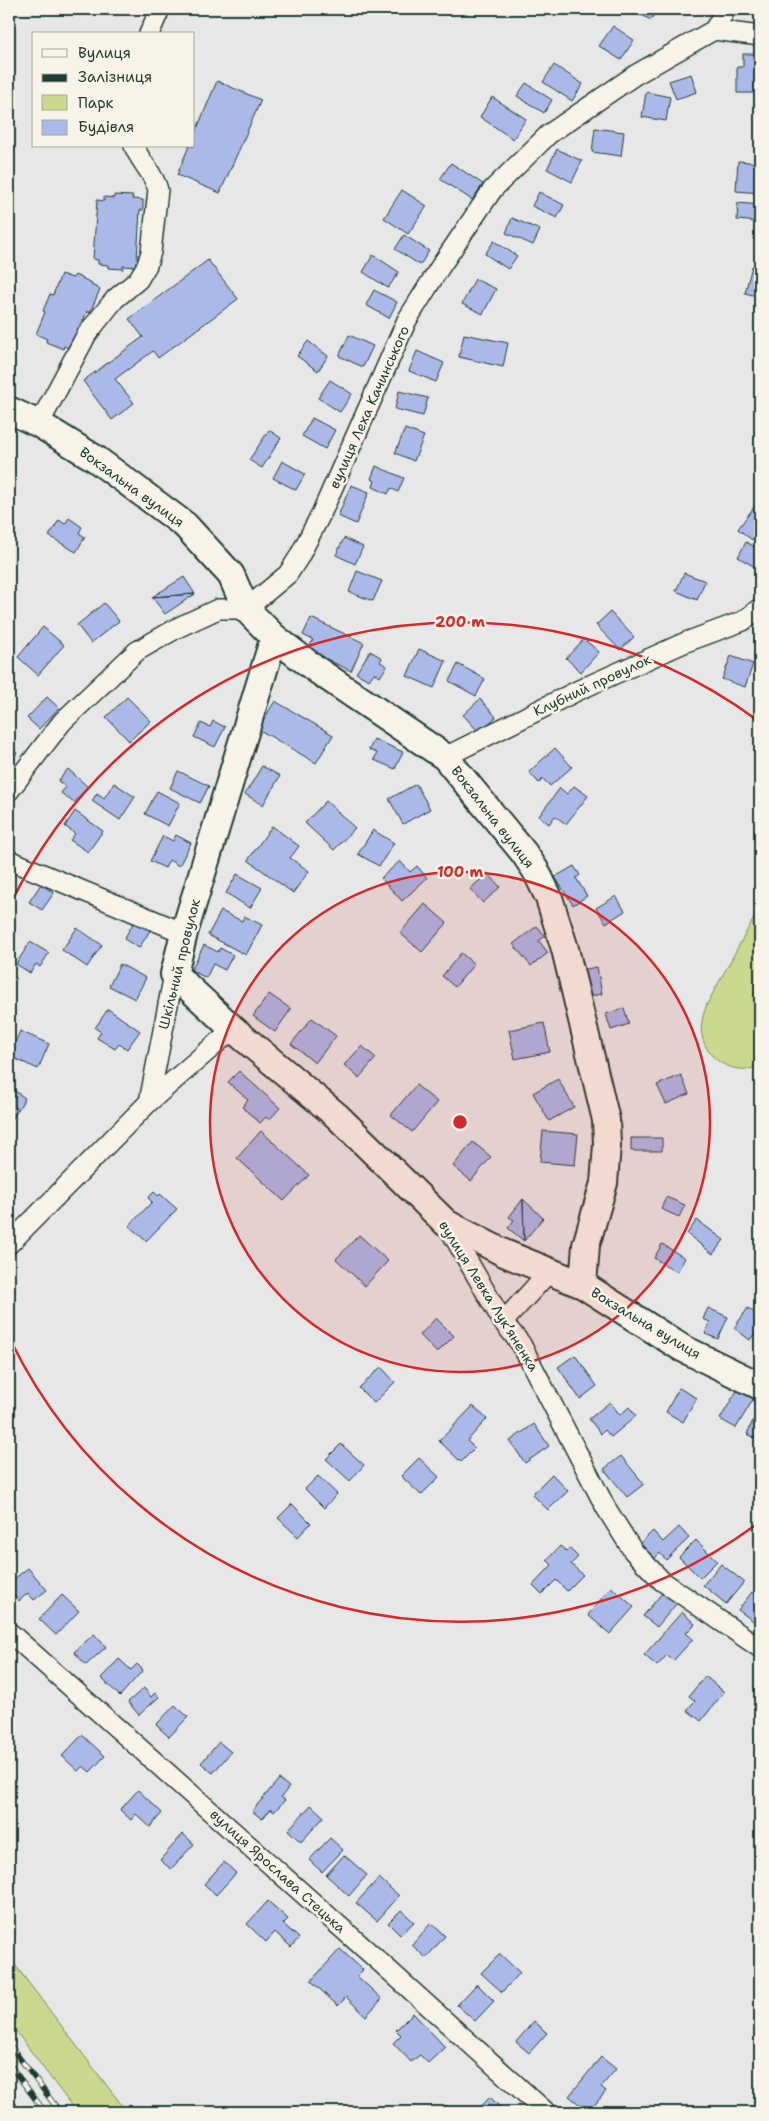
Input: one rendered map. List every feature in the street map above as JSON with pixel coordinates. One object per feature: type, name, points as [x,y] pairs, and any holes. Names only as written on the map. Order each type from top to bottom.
[{"type":"street","points":[[150,32],[160,9]]},
{"type":"street","points":[[726,9],[714,30],[760,36]]},
{"type":"street","name":"вулиця Леха Качинського","points":[[246,609],[288,574],[299,557],[322,512],[407,320],[493,189],[549,134],[635,75],[714,30]]},
{"type":"street","points":[[39,424],[87,334],[115,299],[138,280],[146,266],[150,252],[158,190],[156,180],[137,156],[135,148]]},
{"type":"street","name":"Вокзальна вулиця","points":[[9,410],[39,424],[96,459],[185,525],[230,575],[246,609],[274,637],[314,668],[445,757],[501,824],[536,871],[549,898],[565,949],[606,1120],[607,1145],[604,1183],[586,1245],[583,1285],[682,1348],[760,1386]]},
{"type":"street","name":"Клубний провулок","points":[[445,757],[597,682],[686,642],[752,624],[760,608]]},
{"type":"street","points":[[9,791],[62,722],[137,652],[179,627],[218,609],[246,609]]},
{"type":"street","name":"Шкільний провулок","points":[[148,1102],[184,933],[274,637]]},
{"type":"street","points":[[9,860],[184,933]]},
{"type":"street","name":"вулиця Левка Лукʼяненка","points":[[174,974],[233,1029],[337,1116],[446,1223],[503,1322],[521,1344],[606,1508],[633,1551],[662,1581],[760,1648]]},
{"type":"street","points":[[9,1244],[148,1102],[233,1029]]},
{"type":"street","points":[[446,1223],[504,1253],[583,1285]]},
{"type":"street","points":[[503,1322],[550,1271]]},
{"type":"street","name":"вулиця Ярослава Стецька","points":[[9,1632],[546,2112]]},
{"type":"green space","points":[[760,907],[760,1066],[751,1069],[733,1068],[716,1059],[710,1053],[701,1031],[703,1016],[707,1004]]},
{"type":"green space","points":[[9,1957],[127,2112],[76,2112],[9,2022]]},
{"type":"building","points":[[633,9],[657,9],[651,20]]},
{"type":"building","points":[[613,26],[634,40],[621,60],[599,46]]},
{"type":"building","points":[[743,54],[760,54],[760,93],[737,93],[737,67],[743,67]]},
{"type":"building","points":[[554,65],[583,84],[572,101],[543,82]]},
{"type":"building","points":[[691,74],[697,92],[676,99],[669,81]]},
{"type":"building","points":[[217,81],[261,100],[220,193],[177,175],[188,148],[195,148],[195,134]]},
{"type":"building","points":[[526,83],[552,100],[544,113],[517,96]]},
{"type":"building","points":[[646,92],[670,97],[666,121],[642,117]]},
{"type":"building","points":[[492,97],[526,119],[513,139],[480,117]]},
{"type":"building","points":[[595,128],[624,132],[621,156],[592,152]]},
{"type":"building","points":[[557,149],[582,161],[572,182],[547,169]]},
{"type":"building","points":[[738,161],[760,163],[760,193],[736,191]]},
{"type":"building","points":[[451,163],[483,184],[472,200],[440,179]]},
{"type":"building","points":[[402,190],[427,206],[408,234],[384,218]]},
{"type":"building","points":[[539,192],[564,205],[557,218],[532,206]]},
{"type":"building","points":[[114,195],[133,196],[132,199],[143,200],[143,210],[140,210],[137,259],[139,259],[139,267],[123,266],[123,269],[108,268],[108,265],[98,264],[98,260],[93,259],[97,200],[104,201],[104,197],[114,198]]},
{"type":"building","points":[[738,203],[760,205],[760,222],[737,220]]},
{"type":"building","points":[[512,218],[540,230],[533,245],[506,233]]},
{"type":"building","points":[[404,235],[429,251],[420,265],[395,249]]},
{"type":"building","points":[[494,241],[517,256],[508,269],[485,254]]},
{"type":"building","points":[[9,253],[15,256],[10,270],[9,270]]},
{"type":"building","points":[[373,255],[399,272],[388,288],[363,272]]},
{"type":"building","points":[[208,260],[238,299],[158,358],[153,351],[115,379],[134,403],[112,420],[83,381],[143,337],[129,319]]},
{"type":"building","points":[[752,266],[760,268],[760,297],[745,293]]},
{"type":"building","points":[[61,274],[73,278],[75,275],[100,289],[90,313],[87,311],[82,324],[85,325],[74,351],[64,346],[63,349],[46,342],[47,339],[36,334],[50,294],[53,295]]},
{"type":"building","points":[[475,279],[496,289],[483,314],[462,304]]},
{"type":"building","points":[[374,290],[397,302],[389,318],[366,305]]},
{"type":"building","points":[[464,334],[508,343],[503,367],[459,357]]},
{"type":"building","points":[[349,335],[373,346],[363,367],[339,356]]},
{"type":"building","points":[[308,341],[328,356],[318,371],[297,356]]},
{"type":"building","points":[[417,351],[444,363],[436,382],[409,371]]},
{"type":"building","points":[[330,380],[352,394],[340,412],[318,398]]},
{"type":"building","points":[[399,391],[428,398],[423,416],[395,409]]},
{"type":"building","points":[[312,418],[335,430],[325,449],[302,436]]},
{"type":"building","points":[[405,429],[424,436],[414,461],[395,453]]},
{"type":"building","points":[[269,430],[281,438],[262,468],[249,460]]},
{"type":"building","points":[[282,461],[305,474],[296,490],[273,478]]},
{"type":"building","points":[[376,466],[404,478],[398,492],[391,488],[388,494],[373,487],[375,481],[371,479]]},
{"type":"building","points":[[351,485],[369,492],[356,524],[338,516]]},
{"type":"building","points":[[754,507],[760,512],[760,529],[752,540],[738,529]]},
{"type":"building","points":[[69,518],[82,527],[79,533],[85,537],[76,552],[49,536],[59,520],[65,524]]},
{"type":"building","points":[[344,538],[363,547],[355,564],[336,555]]},
{"type":"building","points":[[746,542],[760,550],[760,570],[738,557]]},
{"type":"building","points":[[357,571],[382,581],[373,601],[349,592]]},
{"type":"building","points":[[684,573],[705,581],[697,600],[676,591]]},
{"type":"building","points":[[184,577],[195,594],[152,597]]},
{"type":"building","points":[[195,594],[165,614],[152,597]]},
{"type":"building","points":[[104,603],[119,621],[91,643],[77,625]]},
{"type":"building","points":[[610,612],[634,637],[620,650],[596,625]]},
{"type":"building","points":[[311,618],[364,643],[351,671],[308,650],[313,640],[303,635]]},
{"type":"building","points":[[43,627],[64,645],[38,675],[18,657]]},
{"type":"building","points":[[584,639],[599,652],[581,672],[566,658]]},
{"type":"building","points":[[419,649],[446,661],[434,688],[407,676]]},
{"type":"building","points":[[370,651],[382,658],[380,662],[387,666],[380,677],[374,673],[369,680],[356,673]]},
{"type":"building","points":[[731,656],[753,664],[745,687],[722,679]]},
{"type":"building","points":[[458,664],[485,679],[476,696],[449,681]]},
{"type":"building","points":[[47,697],[59,708],[39,729],[27,718]]},
{"type":"building","points":[[127,697],[151,721],[129,741],[106,717]]},
{"type":"building","points":[[480,699],[496,717],[479,732],[463,715]]},
{"type":"building","points":[[275,701],[333,735],[316,763],[258,729]]},
{"type":"building","points":[[213,721],[225,727],[215,747],[194,737],[201,723],[210,727]]},
{"type":"building","points":[[374,739],[403,752],[395,769],[374,760],[377,753],[369,750]]},
{"type":"building","points":[[9,745],[17,753],[9,762]]},
{"type":"building","points":[[555,748],[572,767],[550,786],[543,779],[539,783],[529,772]]},
{"type":"building","points":[[262,766],[280,776],[263,805],[245,794]]},
{"type":"building","points":[[68,769],[88,787],[74,803],[61,793],[66,787],[58,781]]},
{"type":"building","points":[[178,771],[209,786],[200,803],[170,788]]},
{"type":"building","points":[[114,783],[135,797],[120,820],[92,801],[97,793],[104,798]]},
{"type":"building","points":[[416,784],[430,809],[403,824],[389,799]]},
{"type":"building","points":[[574,786],[588,796],[566,824],[555,816],[549,824],[539,816],[560,788],[567,794]]},
{"type":"building","points":[[157,791],[180,803],[168,826],[145,814]]},
{"type":"building","points":[[326,801],[355,828],[334,850],[305,823]]},
{"type":"building","points":[[75,811],[103,831],[88,852],[70,840],[75,834],[65,826]]},
{"type":"building","points":[[272,826],[299,846],[290,858],[309,871],[293,893],[248,860]]},
{"type":"building","points":[[373,830],[394,843],[379,866],[358,854]]},
{"type":"building","points":[[176,835],[191,843],[179,866],[169,860],[165,868],[150,861],[163,836],[173,841]]},
{"type":"building","points":[[400,861],[410,872],[417,866],[427,878],[402,901],[381,878]]},
{"type":"building","points":[[574,866],[580,875],[576,878],[587,896],[573,905],[555,877]]},
{"type":"building","points":[[488,873],[500,887],[483,903],[470,889]]},
{"type":"building","points":[[237,874],[262,888],[250,908],[226,893]]},
{"type":"building","points":[[41,884],[54,893],[42,910],[29,902]]},
{"type":"building","points":[[616,896],[625,911],[606,923],[596,908]]},
{"type":"building","points":[[425,904],[447,923],[422,952],[400,933]]},
{"type":"building","points":[[221,911],[242,921],[244,916],[262,925],[246,955],[208,935]]},
{"type":"building","points":[[135,920],[151,929],[139,948],[124,939]]},
{"type":"building","points":[[537,926],[545,936],[539,941],[548,953],[531,966],[513,944]]},
{"type":"building","points":[[77,928],[102,945],[87,967],[62,950]]},
{"type":"building","points":[[30,942],[49,953],[40,967],[36,964],[30,973],[16,964]]},
{"type":"building","points":[[204,945],[218,952],[220,948],[233,955],[225,970],[213,964],[206,978],[191,970]]},
{"type":"building","points":[[461,953],[474,964],[455,987],[442,976]]},
{"type":"building","points":[[120,964],[146,978],[135,999],[109,986]]},
{"type":"building","points":[[597,967],[602,994],[586,997],[581,970]]},
{"type":"building","points":[[269,994],[291,1009],[275,1032],[253,1016]]},
{"type":"building","points":[[624,1008],[629,1024],[611,1030],[606,1014]]},
{"type":"building","points":[[108,1009],[140,1031],[127,1049],[119,1044],[115,1049],[97,1038],[101,1032],[95,1028]]},
{"type":"building","points":[[312,1018],[336,1036],[315,1063],[291,1044]]},
{"type":"building","points":[[544,1023],[550,1052],[515,1059],[509,1030]]},
{"type":"building","points":[[20,1031],[49,1044],[38,1069],[9,1056]]},
{"type":"building","points":[[362,1046],[376,1058],[359,1078],[344,1065]]},
{"type":"building","points":[[239,1071],[280,1108],[269,1120],[266,1117],[260,1123],[242,1107],[248,1100],[228,1082]]},
{"type":"building","points":[[681,1075],[689,1094],[666,1104],[657,1085]]},
{"type":"building","points":[[558,1079],[574,1107],[549,1121],[533,1093]]},
{"type":"building","points":[[416,1085],[437,1102],[412,1132],[391,1115]]},
{"type":"building","points":[[9,1087],[25,1098],[13,1118],[9,1115]]},
{"type":"building","points":[[261,1131],[309,1175],[284,1201],[237,1158]]},
{"type":"building","points":[[543,1131],[578,1134],[575,1165],[540,1162]]},
{"type":"building","points":[[631,1138],[662,1138],[662,1151],[631,1151]]},
{"type":"building","points":[[473,1142],[491,1157],[471,1181],[453,1166]]},
{"type":"building","points":[[154,1192],[158,1196],[160,1194],[177,1209],[146,1241],[129,1226],[152,1202],[148,1198]]},
{"type":"building","points":[[666,1197],[685,1205],[679,1217],[661,1209]]},
{"type":"building","points":[[523,1199],[543,1218],[524,1241]]},
{"type":"building","points":[[523,1199],[524,1241],[508,1228],[514,1220],[509,1217]]},
{"type":"building","points":[[697,1220],[724,1240],[713,1254],[687,1234]]},
{"type":"building","points":[[359,1235],[388,1261],[365,1286],[336,1259]]},
{"type":"building","points":[[662,1244],[685,1258],[677,1272],[654,1258]]},
{"type":"building","points":[[708,1308],[728,1317],[718,1339],[705,1334],[710,1322],[703,1319]]},
{"type":"building","points":[[748,1308],[760,1317],[760,1338],[754,1334],[750,1340],[734,1328]]},
{"type":"building","points":[[436,1318],[454,1336],[437,1353],[420,1335]]},
{"type":"building","points":[[575,1355],[597,1386],[580,1399],[558,1367]]},
{"type":"building","points":[[381,1367],[395,1382],[374,1403],[359,1388]]},
{"type":"building","points":[[679,1388],[697,1398],[683,1422],[666,1412]]},
{"type":"building","points":[[738,1389],[754,1398],[736,1428],[720,1419]]},
{"type":"building","points":[[610,1402],[620,1415],[629,1407],[636,1416],[611,1437],[605,1430],[601,1434],[589,1419]]},
{"type":"building","points":[[760,1405],[760,1440],[747,1434]]},
{"type":"building","points":[[473,1406],[487,1419],[467,1441],[475,1448],[461,1462],[439,1441]]},
{"type":"building","points":[[534,1424],[549,1446],[525,1463],[510,1441]]},
{"type":"building","points":[[341,1444],[364,1465],[350,1481],[326,1459]]},
{"type":"building","points":[[621,1456],[644,1484],[627,1497],[604,1469]]},
{"type":"building","points":[[419,1458],[439,1477],[421,1495],[401,1476]]},
{"type":"building","points":[[552,1474],[568,1491],[548,1510],[532,1494]]},
{"type":"building","points":[[318,1476],[337,1494],[324,1508],[305,1489]]},
{"type":"building","points":[[292,1504],[311,1523],[298,1537],[278,1518]]},
{"type":"building","points":[[679,1527],[689,1538],[666,1560],[660,1553],[654,1559],[639,1544],[653,1531],[663,1542]]},
{"type":"building","points":[[696,1540],[717,1561],[700,1578],[679,1557]]},
{"type":"building","points":[[560,1546],[566,1551],[569,1548],[578,1557],[571,1564],[583,1575],[567,1591],[556,1580],[542,1594],[533,1585],[552,1565],[547,1560]]},
{"type":"building","points":[[721,1564],[744,1582],[726,1604],[703,1585]]},
{"type":"building","points":[[28,1568],[47,1590],[34,1600],[28,1593],[19,1601],[9,1589],[9,1583]]},
{"type":"building","points":[[611,1587],[634,1607],[610,1634],[588,1615]]},
{"type":"building","points":[[663,1592],[677,1603],[657,1627],[643,1616]]},
{"type":"building","points":[[752,1592],[760,1598],[760,1618],[756,1623],[738,1610]]},
{"type":"building","points":[[62,1595],[79,1611],[56,1635],[39,1619]]},
{"type":"building","points":[[682,1612],[695,1624],[686,1633],[693,1639],[673,1661],[667,1655],[657,1666],[644,1655]]},
{"type":"building","points":[[94,1634],[106,1647],[86,1665],[74,1652]]},
{"type":"building","points":[[119,1659],[131,1670],[137,1664],[143,1670],[120,1696],[101,1678]]},
{"type":"building","points":[[705,1676],[724,1692],[701,1721],[687,1710],[695,1701],[689,1696]]},
{"type":"building","points":[[144,1688],[151,1697],[155,1693],[159,1697],[139,1715],[128,1702]]},
{"type":"building","points":[[175,1705],[188,1717],[169,1737],[156,1725]]},
{"type":"building","points":[[82,1735],[105,1756],[90,1772],[83,1766],[78,1771],[62,1756]]},
{"type":"building","points":[[219,1742],[231,1752],[213,1773],[201,1763]]},
{"type":"building","points":[[279,1779],[289,1787],[281,1797],[285,1800],[274,1812],[271,1809],[262,1819],[252,1811]]},
{"type":"building","points":[[138,1790],[162,1813],[150,1827],[136,1814],[131,1820],[120,1810]]},
{"type":"building","points":[[311,1805],[324,1817],[301,1842],[288,1830]]},
{"type":"building","points":[[183,1834],[194,1844],[171,1869],[160,1860]]},
{"type":"building","points":[[330,1838],[343,1850],[322,1872],[309,1860]]},
{"type":"building","points":[[344,1855],[367,1875],[349,1896],[326,1875]]},
{"type":"building","points":[[224,1862],[236,1873],[216,1895],[204,1884]]},
{"type":"building","points":[[379,1878],[399,1896],[377,1921],[356,1903]]},
{"type":"building","points":[[268,1901],[288,1919],[283,1924],[299,1938],[291,1947],[275,1932],[266,1942],[247,1924]]},
{"type":"building","points":[[401,1910],[414,1922],[400,1935],[388,1923]]},
{"type":"building","points":[[431,1923],[445,1936],[426,1958],[412,1945]]},
{"type":"building","points":[[340,1949],[363,1970],[357,1976],[382,1999],[366,2016],[346,1997],[338,2006],[311,1981]]},
{"type":"building","points":[[500,1954],[520,1973],[502,1992],[481,1973]]},
{"type":"building","points":[[477,1984],[494,2001],[475,2021],[457,2005]]},
{"type":"building","points":[[413,2013],[445,2047],[428,2063],[420,2055],[411,2062],[393,2043],[401,2035],[396,2030]]},
{"type":"building","points":[[534,2021],[547,2033],[529,2053],[516,2042]]},
{"type":"building","points":[[601,2057],[616,2069],[601,2087],[606,2091],[589,2112],[569,2096]]},
{"type":"building","points":[[490,2097],[505,2112],[481,2112],[478,2110]]},
{"type":"building","points":[[446,2105],[453,2112],[439,2112]]},
{"type":"railway","points":[[9,2044],[60,2112]]},
{"type":"railway","points":[[9,2064],[45,2112]]}]
